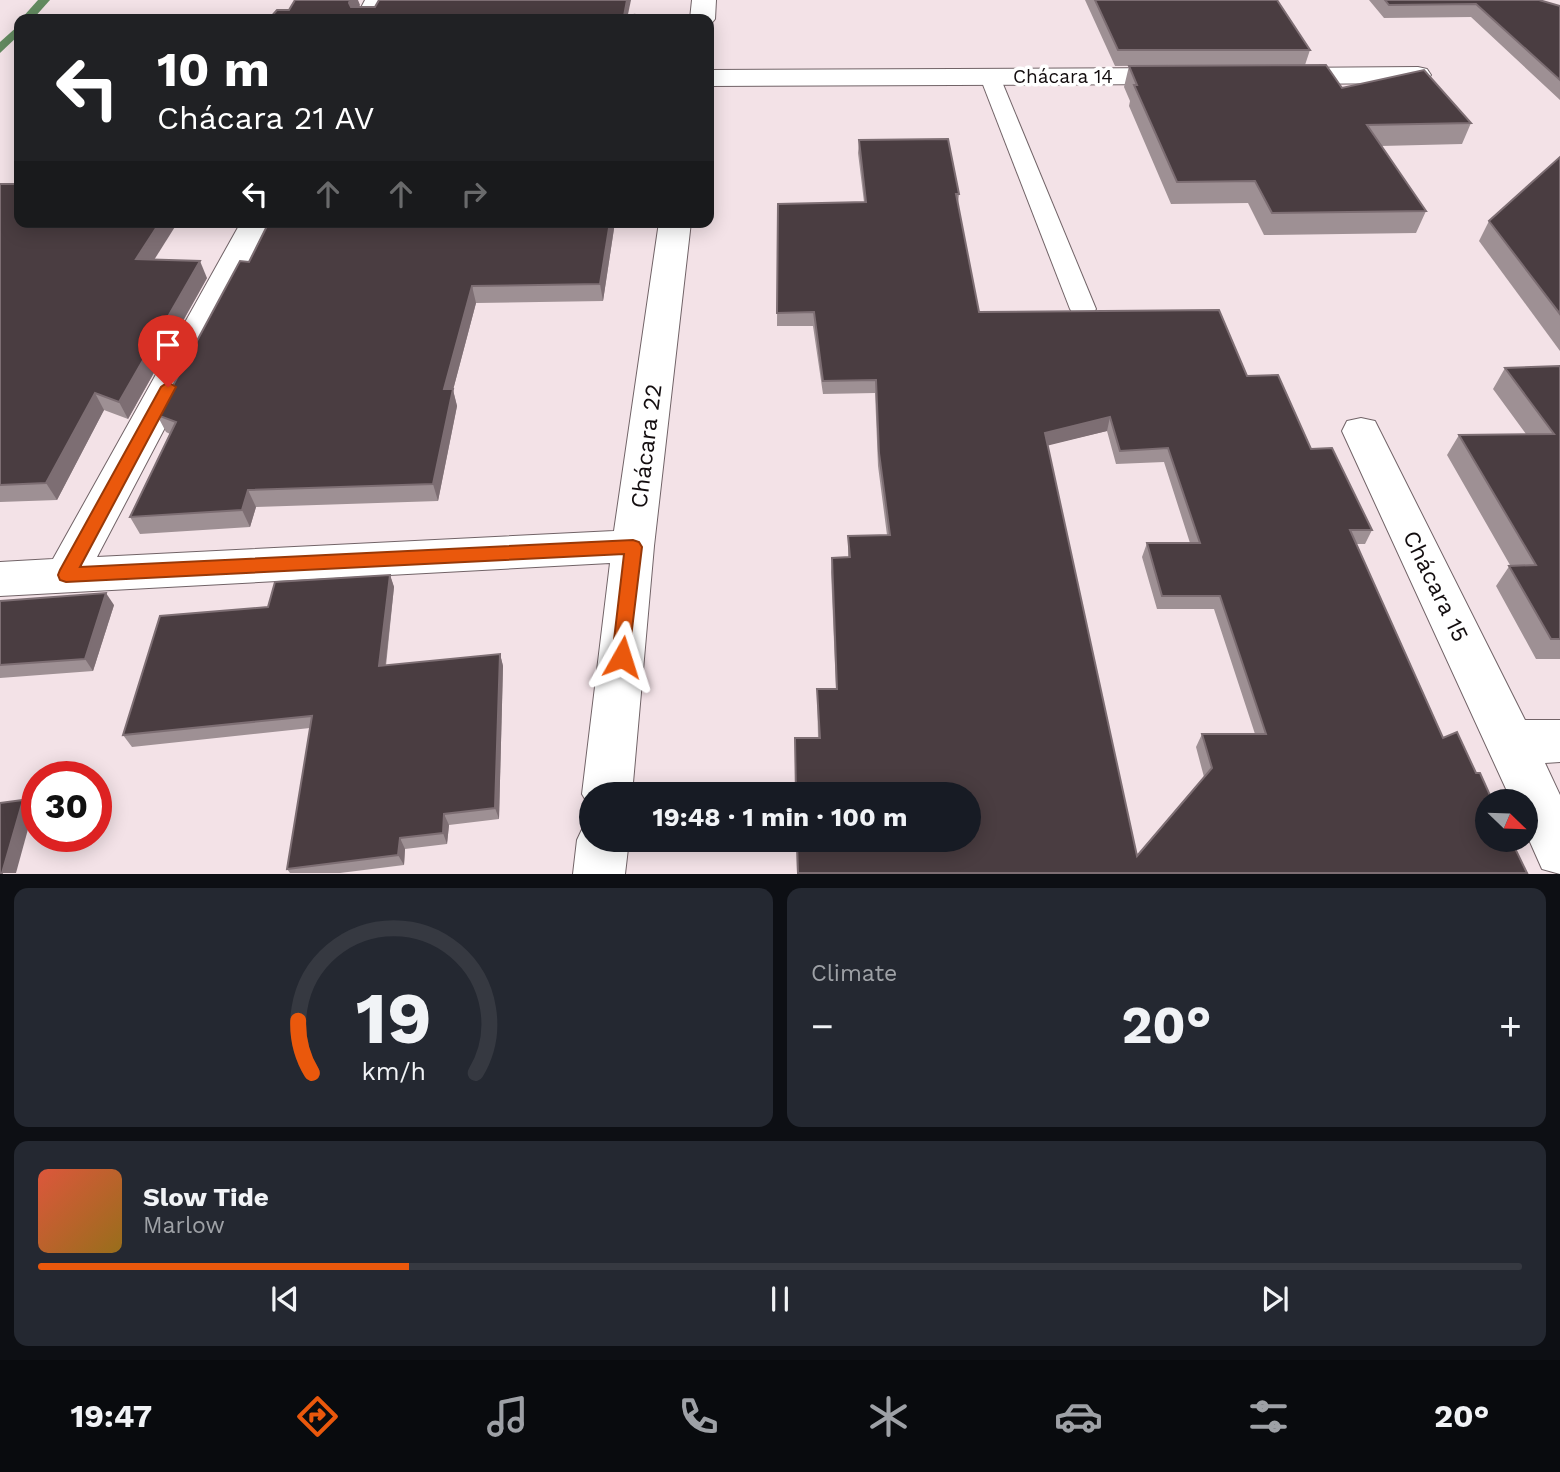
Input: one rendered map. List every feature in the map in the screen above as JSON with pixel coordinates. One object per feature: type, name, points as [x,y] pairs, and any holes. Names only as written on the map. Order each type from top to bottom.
[{"type":"street","points":[[1252,76],[1418,75]]},
{"type":"street","name":"Chácara 14","points":[[714,78],[1211,76]]},
{"type":"street","points":[[66,575],[254,228]]},
{"type":"street","name":"Chácara 22","points":[[608,782],[633,547],[673,228]]},
{"type":"street","name":"Chácara 15","points":[[1361,431],[1511,741],[1560,852]]},
{"type":"street","points":[[0,579],[633,547]]},
{"type":"street","points":[[1511,741],[1560,741]]},
{"type":"street","points":[[599,873],[602,852]]},
{"type":"lane","points":[[990,77],[1083,309]]},
{"type":"building","points":[[295,0],[350,0],[351,7],[375,7],[379,0],[627,0],[624,14],[273,14],[277,10],[289,10]]},
{"type":"building","points":[[1095,0],[1277,0],[1310,50],[1118,50]]},
{"type":"building","points":[[1385,0],[1539,0],[1560,6],[1560,80],[1476,4],[1389,5]]},
{"type":"building","points":[[1326,65],[1342,88],[1424,70],[1471,123],[1367,125],[1426,211],[1272,213],[1255,181],[1177,182],[1134,85],[1137,85],[1129,66]]},
{"type":"building","points":[[948,139],[979,312],[1219,310],[1247,376],[1278,375],[1311,449],[1332,448],[1372,530],[1350,530],[1443,738],[1457,732],[1476,773],[1480,773],[1487,789],[1475,789],[1475,852],[1517,852],[1527,873],[798,873],[797,852],[981,852],[981,782],[796,782],[795,738],[820,738],[817,689],[837,689],[832,558],[850,557],[848,536],[890,535],[879,453],[876,380],[823,381],[814,312],[777,313],[778,204],[866,202],[859,140]],"holes":[[[1110,417],[1120,451],[1168,448],[1200,543],[1147,543],[1162,596],[1220,596],[1266,734],[1202,734],[1212,768],[1137,856],[1045,433]]]},
{"type":"building","points":[[1560,157],[1560,314],[1489,221]]},
{"type":"building","points":[[0,184],[14,184],[14,228],[156,228],[136,259],[200,261],[119,402],[95,393],[46,483],[0,485]]},
{"type":"building","points":[[266,228],[609,228],[600,284],[472,286],[444,389],[453,389],[433,484],[248,490],[242,510],[130,517],[176,422],[157,415],[240,261],[249,262]]},
{"type":"building","points":[[1560,366],[1560,639],[1551,639],[1509,566],[1536,565],[1459,435],[1554,434],[1505,368]]},
{"type":"building","points":[[390,575],[379,666],[500,654],[495,808],[444,814],[443,833],[400,838],[398,855],[287,869],[312,716],[123,735],[160,616],[268,607],[275,582]]},
{"type":"building","points":[[106,593],[85,659],[0,665],[0,601]]},
{"type":"building","points":[[21,800],[2,873],[0,873],[0,803]]},
{"type":"waterway","points":[[31,14],[44,0]]},
{"type":"waterway","points":[[0,49],[14,34]]},
{"type":"route","points":[[168,387],[66,575],[633,547],[622,657]]}]
